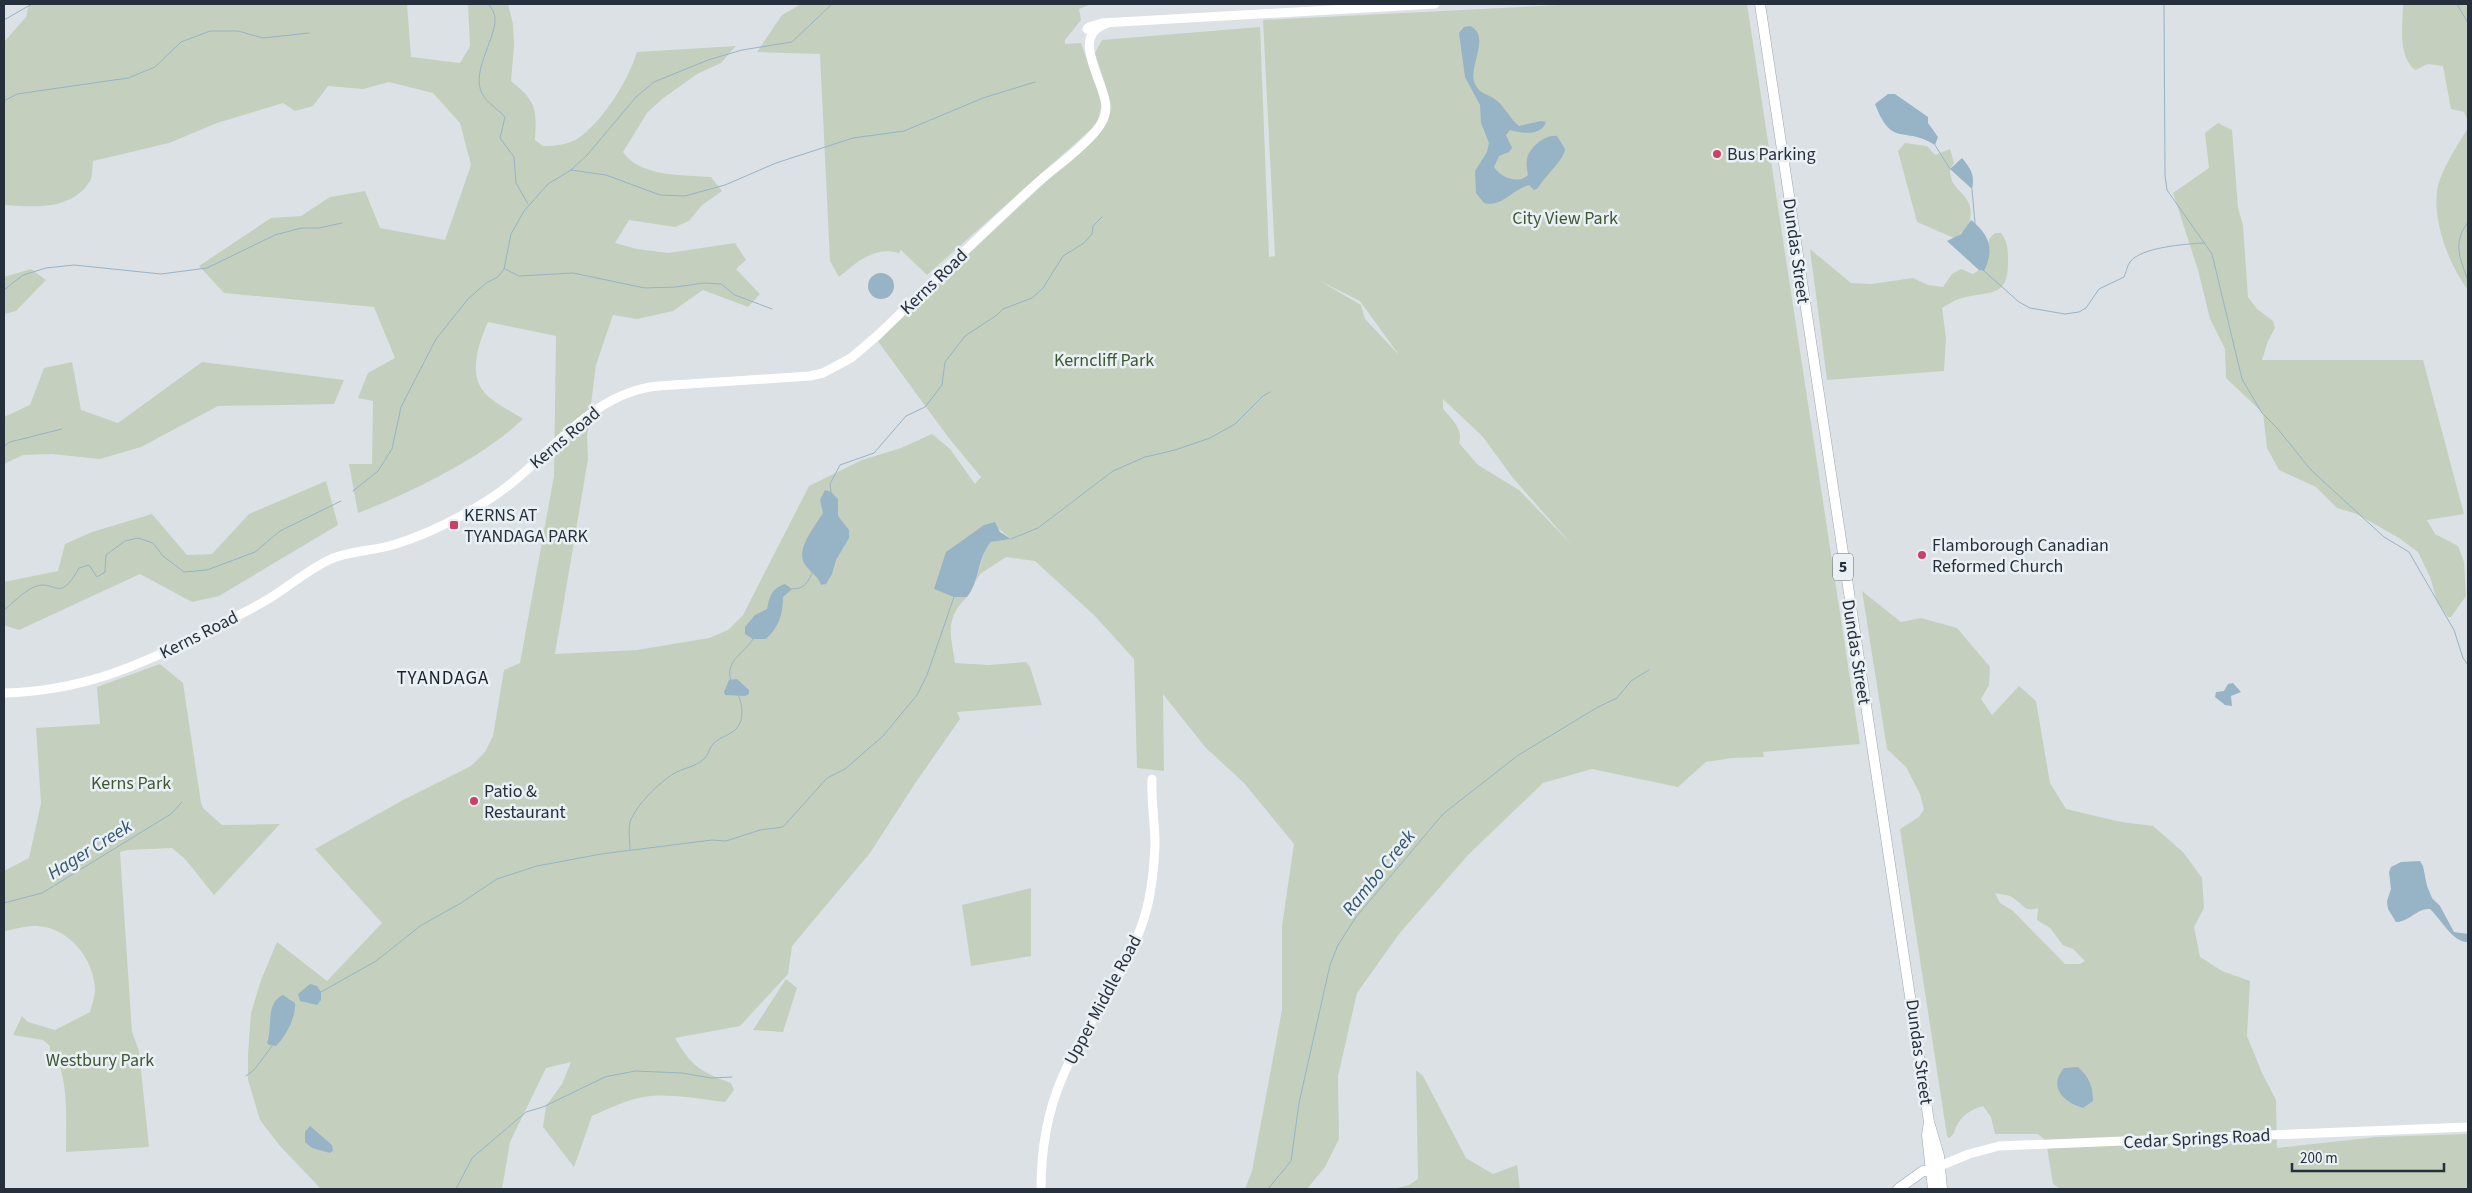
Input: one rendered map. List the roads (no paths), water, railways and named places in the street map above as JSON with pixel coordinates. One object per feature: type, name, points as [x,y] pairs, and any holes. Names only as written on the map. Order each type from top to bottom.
[{"type":"main road","name":"Dundas Street","points":[[1760,4],[1929,1122],[1934,1133],[1935,1168],[1933,1189]]},
{"type":"main road","name":"Dundas Street","points":[[1935,1168],[1942,1189]]},
{"type":"main road","points":[[1900,1188],[1913,1184],[1935,1168]]},
{"type":"street","name":"Kerns Road","points":[[4,693],[49,689],[112,676],[153,660],[243,612],[332,559],[354,551],[391,545],[457,517],[503,490],[590,414],[633,390],[658,386],[810,376],[835,368],[851,358],[878,335],[1035,185],[1091,136],[1103,120],[1106,103],[1092,56],[1089,39],[1090,31],[1106,24],[1435,4]]},
{"type":"street","name":"Upper Middle Road","points":[[1042,1189],[1041,1164],[1048,1124],[1062,1078],[1120,974],[1142,924],[1151,885],[1154,858],[1152,780]]},
{"type":"street","name":"Cedar Springs Road","points":[[1935,1168],[1969,1154],[1999,1146],[2468,1127]]},
{"type":"water","points":[[1470,26],[1479,37],[1473,77],[1477,87],[1499,103],[1519,126],[1541,121],[1546,122],[1544,127],[1536,132],[1525,133],[1510,130],[1506,135],[1512,148],[1509,152],[1499,156],[1494,167],[1497,171],[1505,177],[1514,180],[1524,178],[1528,175],[1528,155],[1534,146],[1548,137],[1557,136],[1565,149],[1562,158],[1538,188],[1534,190],[1529,185],[1523,187],[1501,201],[1490,204],[1484,203],[1476,193],[1475,171],[1487,152],[1489,143],[1481,123],[1480,105],[1465,77],[1459,33],[1464,27]]},
{"type":"water","points":[[1888,94],[1895,94],[1928,117],[1928,123],[1938,137],[1935,145],[1915,136],[1900,134],[1887,127],[1875,104]]},
{"type":"water","points":[[1962,158],[1972,172],[1972,189],[1950,169]]},
{"type":"water","points":[[1971,220],[1986,236],[1988,242],[1989,256],[1984,271],[1979,270],[1947,241],[1961,234]]},
{"type":"water","points":[[881,273],[890,277],[894,286],[890,295],[881,299],[872,295],[868,286],[872,277]]},
{"type":"water","points":[[825,490],[831,492],[838,499],[838,516],[849,530],[849,538],[836,560],[832,574],[826,584],[821,585],[806,566],[802,557],[808,537],[823,513],[820,500]]},
{"type":"water","points":[[995,522],[1000,532],[1011,539],[991,542],[986,548],[974,584],[967,597],[954,597],[934,589],[946,552],[984,525]]},
{"type":"water","points":[[785,584],[792,589],[783,597],[779,620],[774,630],[766,639],[753,639],[745,634],[745,627],[755,615],[767,609],[770,597],[774,591]]},
{"type":"water","points":[[737,679],[749,690],[749,694],[745,696],[725,695],[724,692],[729,680]]},
{"type":"water","points":[[2233,683],[2241,692],[2231,696],[2232,706],[2225,705],[2215,697],[2216,692],[2224,691],[2228,684]]},
{"type":"water","points":[[2420,861],[2432,898],[2440,906],[2454,932],[2468,934],[2468,942],[2457,939],[2452,935],[2430,909],[2425,909],[2405,920],[2396,922],[2388,909],[2387,901],[2391,889],[2389,872],[2391,867],[2401,862]]},
{"type":"water","points":[[310,984],[317,986],[321,992],[321,1000],[317,1005],[300,1001],[298,994]]},
{"type":"water","points":[[283,995],[295,1003],[294,1014],[287,1032],[280,1042],[276,1046],[269,1045],[267,1043],[272,1009],[277,999]]},
{"type":"water","points":[[2078,1067],[2090,1082],[2093,1096],[2093,1101],[2083,1108],[2064,1098],[2060,1093],[2057,1081],[2064,1068]]},
{"type":"water","points":[[310,1126],[332,1145],[333,1151],[330,1153],[312,1148],[305,1142],[305,1132]]},
{"type":"waterway","points":[[4,20],[32,4]]},
{"type":"waterway","points":[[489,4],[495,16],[494,27],[481,69],[480,89],[487,101],[505,117],[500,138],[514,157],[516,183],[528,204]]},
{"type":"waterway","points":[[353,491],[378,471],[392,449],[401,407],[436,339],[468,299],[486,283],[498,277],[504,269],[511,234],[524,211],[548,184],[571,170],[588,154],[636,97],[654,82],[708,60],[742,50],[792,42],[832,4]]},
{"type":"waterway","points":[[2164,4],[2165,175],[2167,190],[2212,254],[2242,379],[2262,413],[2277,428],[2311,470],[2384,537],[2409,552],[2454,630],[2463,658],[2468,665]]},
{"type":"waterway","points":[[2457,4],[2468,23]]},
{"type":"waterway","points":[[4,101],[17,94],[128,78],[155,67],[181,42],[210,31],[238,31],[263,38],[309,33]]},
{"type":"waterway","points":[[571,170],[606,175],[660,195],[685,196],[725,185],[776,163],[853,138],[904,131],[983,98],[1035,82]]},
{"type":"waterway","points":[[1935,145],[1950,169]]},
{"type":"waterway","points":[[1972,189],[1975,223]]},
{"type":"waterway","points":[[831,492],[830,484],[840,465],[874,453],[906,416],[925,407],[942,385],[945,362],[965,336],[1003,309],[1032,298],[1043,288],[1063,256],[1084,243],[1092,234],[1093,226],[1102,217]]},
{"type":"waterway","points":[[2468,222],[2460,237],[2459,244],[2460,258],[2468,281]]},
{"type":"waterway","points":[[4,290],[23,275],[46,268],[74,265],[161,274],[207,268],[275,235],[301,228],[319,228],[342,223]]},
{"type":"waterway","points":[[1984,271],[2019,302],[2030,308],[2065,314],[2079,312],[2086,308],[2099,289],[2124,277],[2130,262],[2136,257],[2164,247],[2204,243]]},
{"type":"waterway","points":[[505,269],[519,276],[573,273],[645,288],[676,287],[704,283],[721,284],[735,295],[772,309]]},
{"type":"waterway","points":[[1011,539],[1038,528],[1113,471],[1145,457],[1175,450],[1210,438],[1235,424],[1263,396],[1270,392]]},
{"type":"waterway","points":[[4,446],[10,442],[62,429]]},
{"type":"waterway","points":[[4,610],[32,588],[40,585],[56,588],[66,586],[79,568],[89,565],[97,577],[105,572],[106,555],[125,541],[138,538],[153,543],[163,556],[184,572],[207,570],[255,552],[280,531],[341,501]]},
{"type":"waterway","points":[[792,589],[800,588],[805,584],[813,571]]},
{"type":"waterway","points":[[321,992],[376,961],[420,926],[461,903],[497,879],[537,866],[601,854],[712,840],[726,841],[760,830],[783,827],[827,778],[845,769],[883,736],[917,695],[927,675],[954,597]]},
{"type":"waterway","points":[[731,681],[730,668],[736,658],[753,639]]},
{"type":"waterway","name":"Rambo Creek","points":[[1268,1189],[1291,1161],[1299,1103],[1330,965],[1338,945],[1356,917],[1443,814],[1517,756],[1598,707],[1617,698],[1631,681],[1649,670]]},
{"type":"waterway","points":[[630,849],[630,822],[643,802],[661,783],[673,774],[704,759],[714,743],[737,728],[741,721],[742,712],[738,695]]},
{"type":"waterway","name":"Hager Creek","points":[[4,903],[42,893],[171,814],[182,802]]},
{"type":"waterway","points":[[246,1076],[254,1070],[272,1046]]},
{"type":"waterway","points":[[456,1189],[472,1158],[526,1112],[543,1107],[605,1077],[635,1071],[682,1073],[711,1078],[732,1077]]},
{"type":"place","name":"Bus Parking","points":[[1717,154]]},
{"type":"place","name":"KERNS AT TYANDAGA PARK","points":[[454,525]]},
{"type":"place","name":"Flamborough Canadian Reformed Church","points":[[1922,555]]},
{"type":"place","name":"Patio & Restaurant","points":[[474,801]]},
{"type":"district","name":"TYANDAGA","points":[[443,678]]},
{"type":"park label","name":"City View Park","points":[[1565,218]]},
{"type":"park label","name":"Kerncliff Park","points":[[1104,360]]},
{"type":"park label","name":"Kerns Park","points":[[131,783]]},
{"type":"park label","name":"Westbury Park","points":[[100,1060]]}]
